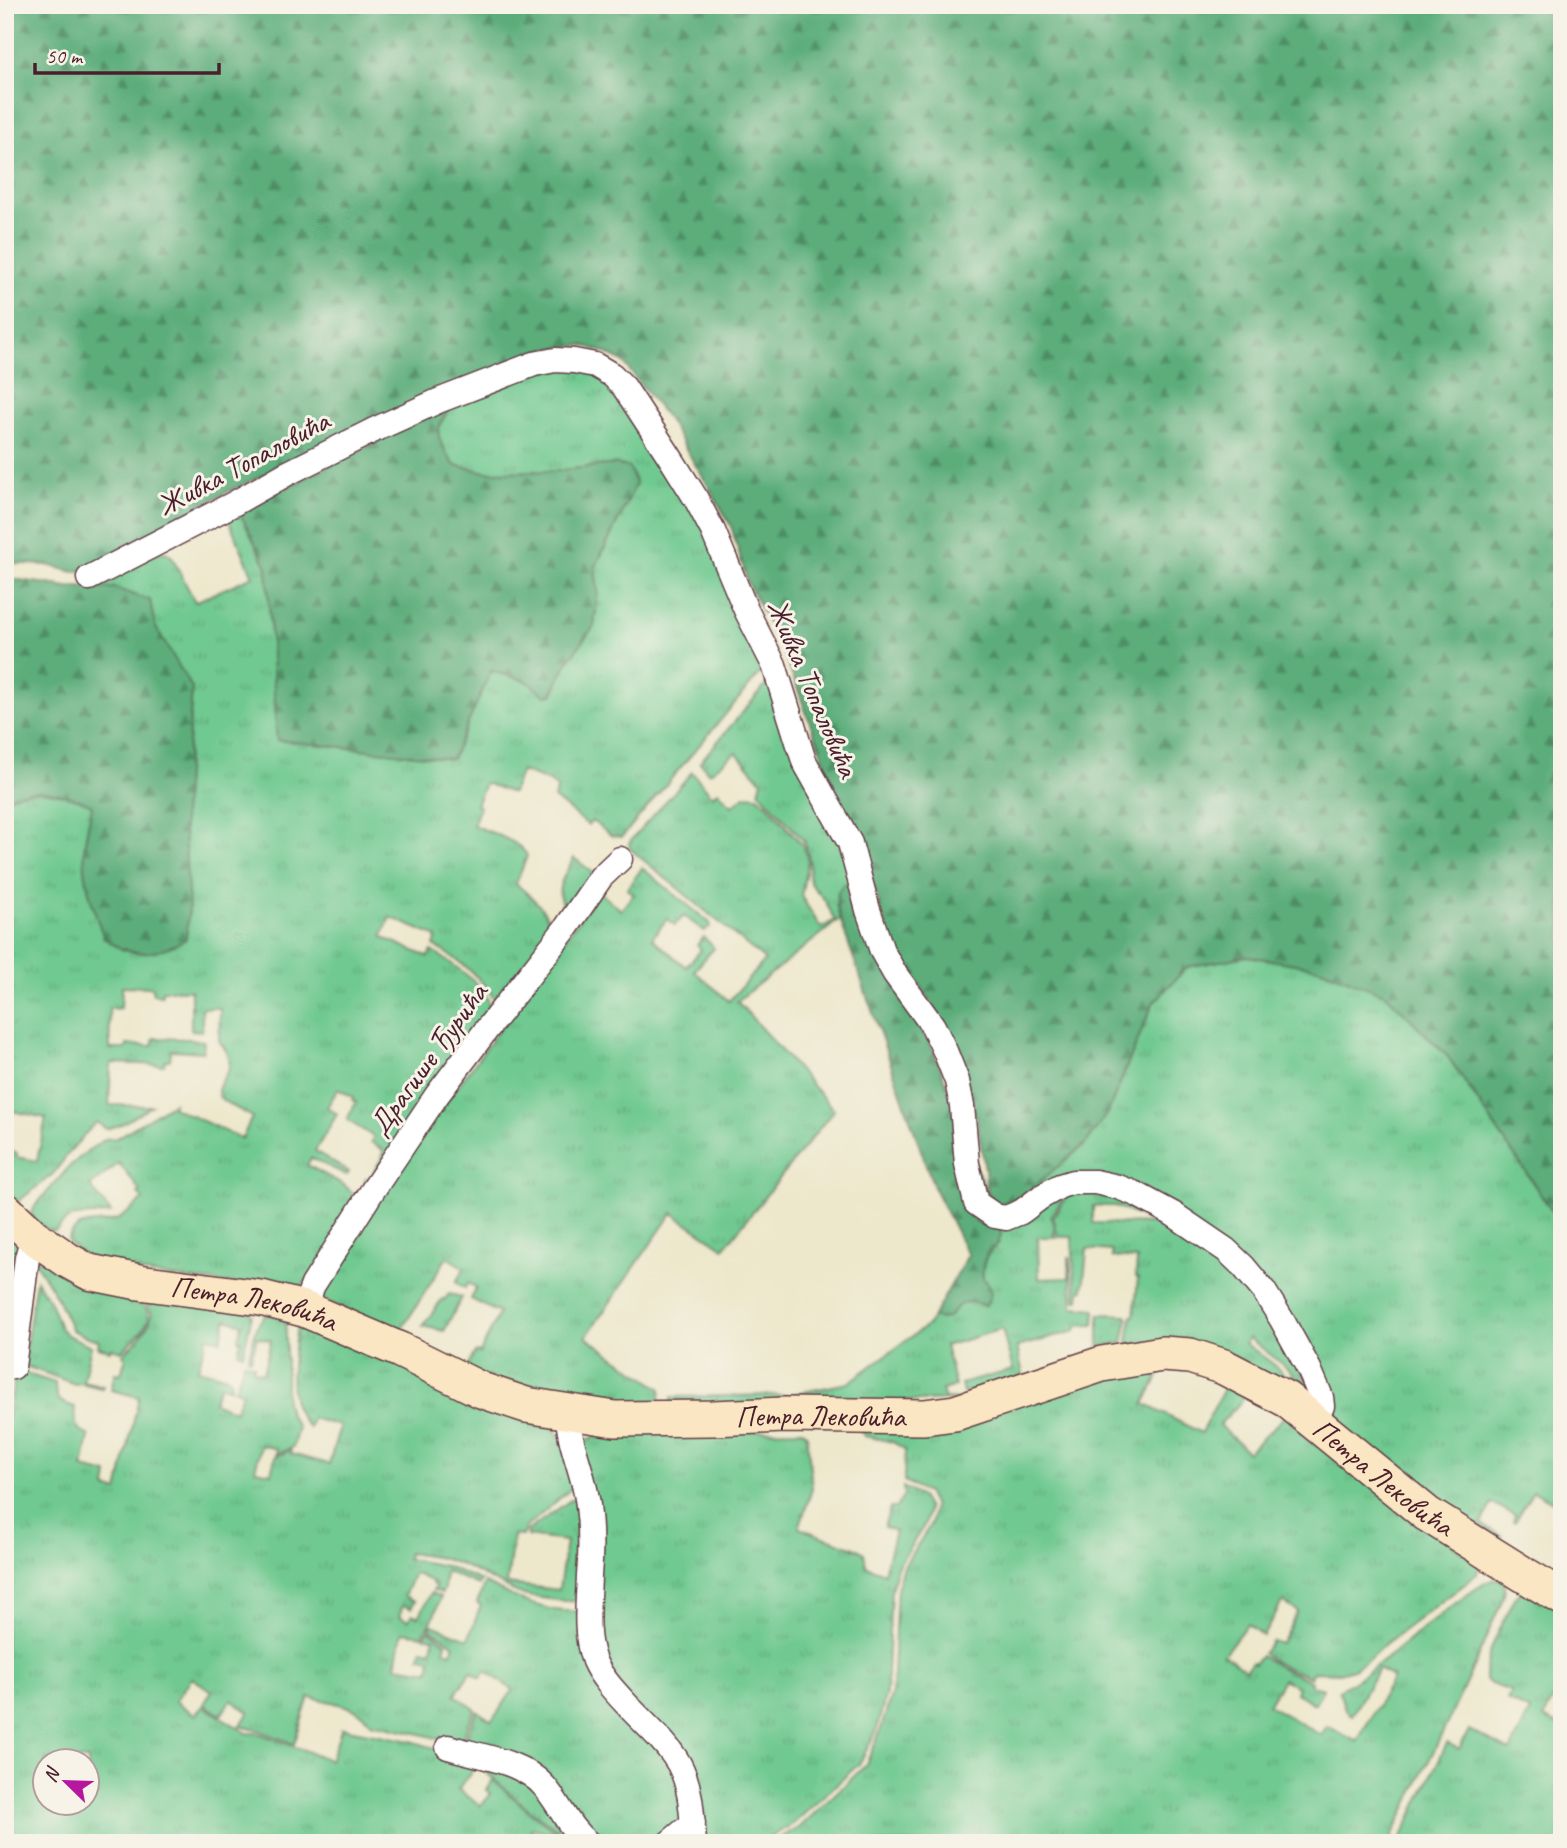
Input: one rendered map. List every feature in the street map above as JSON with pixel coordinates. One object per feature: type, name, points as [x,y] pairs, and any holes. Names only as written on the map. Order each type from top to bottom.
[{"type":"street","name":"Живка Топаловића","points":[[89,578],[236,503],[286,474],[438,401],[534,364],[555,360],[574,360],[595,365],[612,375],[624,387],[668,454],[713,530],[741,599],[774,665],[804,761],[850,843],[882,951],[895,974],[933,1026],[945,1051],[957,1081],[962,1105],[967,1164],[976,1203],[995,1216],[1006,1218],[1021,1212],[1060,1186],[1073,1182],[1095,1182],[1136,1194],[1173,1214],[1226,1250],[1264,1291],[1309,1368],[1321,1397],[1322,1406],[1315,1421]]},
{"type":"street","name":"Драгише Ђурића","points":[[304,1308],[313,1285],[437,1095],[566,928],[601,877],[620,859]]},
{"type":"street","name":"Петра Лековића","points":[[5,1210],[33,1236],[89,1272],[261,1298],[304,1308],[400,1350],[481,1390],[526,1405],[615,1419],[785,1415],[924,1417],[955,1413],[1102,1364],[1162,1354],[1190,1356],[1224,1367],[1286,1399],[1427,1514],[1562,1597]]},
{"type":"street","points":[[13,1367],[27,1258],[33,1236]]},
{"type":"street","points":[[568,1412],[570,1437],[588,1504],[588,1631],[594,1661],[605,1680],[678,1763],[686,1780],[693,1833],[669,1843]]},
{"type":"street","points":[[448,1747],[506,1763],[529,1774],[542,1784],[574,1830],[588,1843]]},
{"type":"green space","points":[[5,5],[1562,5],[1562,1226],[1448,1057],[1387,995],[1319,968],[1247,956],[1187,967],[1153,1003],[1109,1110],[1086,1143],[1011,1202],[999,1204],[990,1197],[977,1120],[955,1043],[921,986],[896,958],[868,869],[861,835],[838,797],[783,651],[748,584],[731,526],[669,421],[623,362],[604,352],[583,345],[545,349],[519,357],[229,491],[148,534],[90,569],[74,572],[47,565],[5,563]]},
{"type":"green space","points":[[562,366],[581,368],[605,376],[625,395],[689,496],[767,665],[622,837],[612,836],[592,821],[588,825],[554,798],[558,788],[548,781],[521,771],[512,793],[485,783],[476,805],[480,807],[473,825],[511,841],[524,851],[527,856],[516,884],[544,912],[549,920],[551,939],[547,949],[499,1006],[471,972],[434,946],[437,937],[390,917],[382,937],[428,957],[432,951],[457,967],[487,997],[491,1007],[490,1015],[369,1186],[364,1183],[366,1178],[370,1180],[384,1153],[371,1142],[374,1137],[347,1120],[356,1102],[352,1100],[353,1097],[338,1089],[327,1107],[337,1114],[315,1151],[349,1172],[347,1175],[311,1158],[307,1165],[344,1185],[355,1195],[354,1203],[337,1238],[301,1287],[285,1291],[174,1277],[116,1267],[90,1258],[70,1244],[68,1240],[72,1233],[82,1225],[116,1220],[143,1200],[138,1193],[140,1191],[119,1163],[90,1186],[111,1213],[69,1218],[58,1229],[49,1230],[32,1217],[31,1213],[70,1166],[105,1139],[117,1138],[173,1103],[172,1107],[242,1139],[252,1117],[219,1096],[218,1090],[229,1067],[226,1051],[219,1041],[220,1008],[202,1008],[202,1031],[191,1030],[191,990],[162,990],[162,995],[153,994],[152,987],[122,986],[121,1008],[109,1009],[110,1049],[126,1049],[127,1045],[152,1046],[154,1038],[189,1039],[204,1041],[203,1052],[171,1050],[170,1060],[165,1060],[164,1065],[111,1063],[109,1105],[151,1106],[120,1125],[106,1129],[96,1122],[53,1174],[16,1203],[5,1196],[5,1170],[10,1151],[17,1153],[16,1157],[37,1161],[46,1118],[12,1111],[9,1125],[5,1099],[6,799],[34,790],[51,792],[93,805],[85,842],[85,867],[92,903],[104,938],[124,950],[140,953],[164,949],[186,939],[189,907],[183,815],[192,688],[154,626],[150,600],[114,588],[87,588],[156,553],[166,552],[172,557],[195,602],[253,576],[227,516],[239,511],[267,567],[277,740],[452,759],[491,671],[525,680],[545,695],[553,694],[566,664],[594,626],[598,591],[595,568],[636,484],[629,468],[616,464],[555,471],[486,472],[454,465],[439,442],[438,428],[452,404],[532,373]]},
{"type":"green space","points":[[452,404],[441,422],[439,435],[454,465],[486,472],[555,471],[616,464],[629,467],[636,484],[595,568],[598,591],[594,626],[566,664],[552,694],[545,695],[525,680],[491,671],[452,759],[277,740],[267,567],[239,511]]},
{"type":"green space","points":[[5,578],[69,587],[114,588],[150,600],[155,626],[192,688],[183,815],[189,907],[186,939],[179,943],[140,953],[124,950],[104,938],[86,879],[84,854],[92,805],[60,794],[37,791],[15,795],[5,800]]},
{"type":"green space","points":[[771,676],[838,835],[856,891],[836,905],[840,919],[737,1001],[834,1110],[724,1248],[672,1213],[586,1337],[661,1389],[659,1407],[563,1401],[466,1370],[475,1352],[480,1353],[499,1313],[471,1299],[476,1287],[468,1283],[465,1288],[456,1282],[464,1268],[447,1257],[400,1332],[321,1299],[320,1287],[336,1254],[599,892],[621,910],[634,894],[627,889],[642,868],[710,923],[710,927],[704,931],[684,916],[675,925],[667,919],[652,938],[686,967],[701,950],[697,945],[704,937],[714,948],[694,971],[729,1001],[765,960],[630,849],[629,844],[633,838],[692,772],[712,796],[718,791],[732,806],[746,795],[758,796],[768,805],[805,848],[808,861],[801,896],[821,928],[835,920],[824,899],[810,883],[810,863],[805,842],[759,791],[762,781],[736,752],[709,773],[700,762]]},
{"type":"green space","points":[[574,858],[596,875],[568,916],[559,893],[562,880]]},
{"type":"green space","points":[[844,884],[852,887],[908,1006],[935,1053],[1001,1231],[998,1243],[984,1261],[983,1278],[991,1292],[988,1302],[985,1306],[964,1303],[941,1319],[933,1317],[968,1255],[935,1190],[840,919],[837,896]]},
{"type":"green space","points":[[1247,956],[1319,968],[1387,995],[1448,1057],[1562,1226],[1562,1455],[1556,1469],[1562,1472],[1562,1507],[1533,1491],[1515,1522],[1515,1515],[1492,1503],[1481,1524],[1502,1536],[1496,1544],[1347,1432],[1334,1415],[1284,1314],[1133,1188],[1032,1198],[1032,1188],[1086,1143],[1109,1110],[1153,1003],[1187,967]]},
{"type":"green space","points":[[1069,1189],[1051,1216],[1054,1237],[1038,1237],[1039,1279],[1069,1278],[1070,1257],[1073,1307],[1095,1309],[1094,1325],[1077,1326],[1076,1331],[1017,1347],[1024,1379],[963,1393],[961,1384],[1013,1370],[1002,1329],[945,1346],[955,1386],[942,1390],[945,1399],[961,1400],[671,1407],[672,1397],[788,1395],[848,1383],[929,1324],[933,1317],[948,1317],[965,1301],[985,1306],[982,1280],[984,1264],[987,1256],[999,1243],[998,1226]]},
{"type":"green space","points":[[1072,1189],[1097,1189],[1159,1218],[1136,1215],[1115,1206],[1093,1206],[1093,1223],[1179,1224],[1235,1265],[1313,1392],[1249,1338],[1245,1343],[1273,1364],[1308,1398],[1128,1342],[1134,1316],[1137,1259],[1112,1257],[1112,1251],[1087,1249],[1083,1290],[1080,1291],[1079,1300],[1076,1300],[1072,1237],[1057,1237],[1053,1217]]},
{"type":"green space","points":[[5,1225],[18,1241],[11,1339],[5,1379]]},
{"type":"green space","points":[[32,1257],[126,1293],[147,1309],[149,1319],[142,1331],[122,1351],[98,1347],[99,1340],[72,1330],[56,1296]]},
{"type":"green space","points":[[36,1280],[50,1302],[60,1328],[67,1335],[91,1346],[83,1381],[103,1386],[102,1388],[75,1384],[23,1365]]},
{"type":"green space","points":[[131,1293],[241,1307],[249,1311],[252,1315],[243,1354],[238,1352],[242,1324],[226,1319],[221,1340],[207,1337],[198,1369],[229,1377],[232,1389],[220,1385],[213,1402],[235,1411],[242,1393],[235,1390],[244,1362],[254,1365],[253,1370],[263,1373],[271,1340],[257,1337],[251,1359],[248,1358],[257,1326],[266,1314],[286,1319],[286,1401],[289,1414],[298,1427],[293,1447],[276,1454],[277,1449],[261,1445],[255,1470],[271,1473],[275,1457],[291,1450],[291,1454],[329,1464],[340,1426],[312,1418],[309,1428],[300,1416],[292,1394],[293,1358],[299,1322],[386,1355],[477,1400],[551,1425],[575,1465],[579,1482],[526,1527],[522,1536],[513,1535],[507,1584],[559,1590],[566,1541],[527,1536],[527,1531],[582,1495],[588,1559],[584,1596],[574,1601],[564,1601],[527,1596],[462,1565],[442,1558],[408,1553],[407,1559],[446,1566],[481,1581],[478,1585],[445,1571],[442,1593],[433,1590],[436,1586],[433,1582],[414,1573],[404,1596],[415,1601],[411,1608],[403,1605],[399,1616],[408,1620],[412,1614],[419,1617],[431,1593],[441,1597],[431,1623],[422,1635],[402,1632],[396,1666],[429,1671],[431,1659],[420,1657],[422,1649],[432,1651],[434,1638],[424,1636],[429,1630],[446,1643],[444,1651],[451,1653],[454,1645],[430,1628],[432,1625],[468,1639],[481,1605],[477,1603],[485,1583],[520,1600],[547,1608],[560,1611],[584,1610],[587,1650],[596,1677],[663,1751],[679,1780],[684,1812],[681,1822],[671,1835],[655,1843],[598,1843],[575,1824],[553,1790],[537,1775],[507,1759],[463,1745],[477,1711],[492,1721],[513,1690],[486,1671],[481,1678],[471,1671],[455,1695],[475,1709],[460,1744],[371,1723],[352,1708],[309,1697],[294,1744],[240,1726],[249,1712],[231,1700],[221,1715],[204,1704],[212,1691],[192,1678],[175,1701],[195,1715],[203,1706],[247,1733],[261,1734],[330,1760],[342,1728],[411,1741],[524,1775],[538,1784],[568,1828],[560,1830],[532,1812],[477,1765],[458,1789],[481,1806],[491,1794],[486,1790],[493,1780],[532,1814],[558,1831],[530,1830],[548,1839],[576,1843],[9,1843],[5,1836],[5,1428],[16,1375],[21,1372],[55,1383],[57,1397],[75,1407],[76,1425],[89,1436],[83,1468],[108,1474],[106,1489],[118,1491],[139,1397],[111,1390],[115,1373],[121,1374],[126,1357],[124,1353],[144,1332],[151,1319],[147,1305]]},
{"type":"green space","points":[[449,1294],[462,1297],[444,1331],[423,1326],[442,1299]]},
{"type":"green space","points":[[1099,1314],[1126,1315],[1128,1318],[1123,1343],[1099,1346]]},
{"type":"green space","points":[[1163,1367],[1144,1404],[1201,1433],[1228,1381],[1250,1392],[1219,1425],[1248,1452],[1286,1415],[1479,1565],[1477,1573],[1469,1581],[1369,1659],[1353,1669],[1339,1673],[1313,1672],[1310,1677],[1279,1664],[1263,1653],[1272,1641],[1281,1644],[1298,1611],[1282,1602],[1263,1636],[1247,1624],[1224,1654],[1246,1670],[1261,1656],[1311,1681],[1311,1686],[1323,1689],[1315,1704],[1296,1693],[1298,1687],[1283,1679],[1268,1705],[1321,1735],[1327,1726],[1357,1742],[1393,1677],[1378,1669],[1352,1715],[1345,1710],[1339,1690],[1372,1669],[1488,1581],[1497,1579],[1505,1583],[1502,1601],[1476,1660],[1389,1843],[771,1843],[800,1827],[865,1766],[880,1732],[892,1693],[897,1590],[902,1569],[931,1524],[934,1506],[927,1493],[904,1481],[905,1450],[893,1442],[865,1436],[860,1430],[1119,1373]]},
{"type":"green space","points":[[803,1430],[807,1435],[812,1489],[799,1528],[860,1550],[864,1553],[866,1566],[884,1573],[895,1531],[884,1527],[890,1508],[896,1508],[904,1495],[903,1487],[921,1497],[928,1509],[925,1524],[897,1567],[891,1591],[886,1693],[876,1732],[859,1764],[793,1824],[760,1843],[699,1843],[695,1789],[604,1665],[578,1444],[603,1433]]},
{"type":"green space","points":[[1523,1590],[1562,1611],[1562,1698],[1555,1695],[1544,1718],[1562,1727],[1562,1843],[1399,1843],[1447,1743],[1459,1749],[1469,1730],[1510,1751],[1530,1711],[1507,1700],[1511,1691],[1485,1680],[1487,1660],[1496,1638],[1515,1598]]}]
